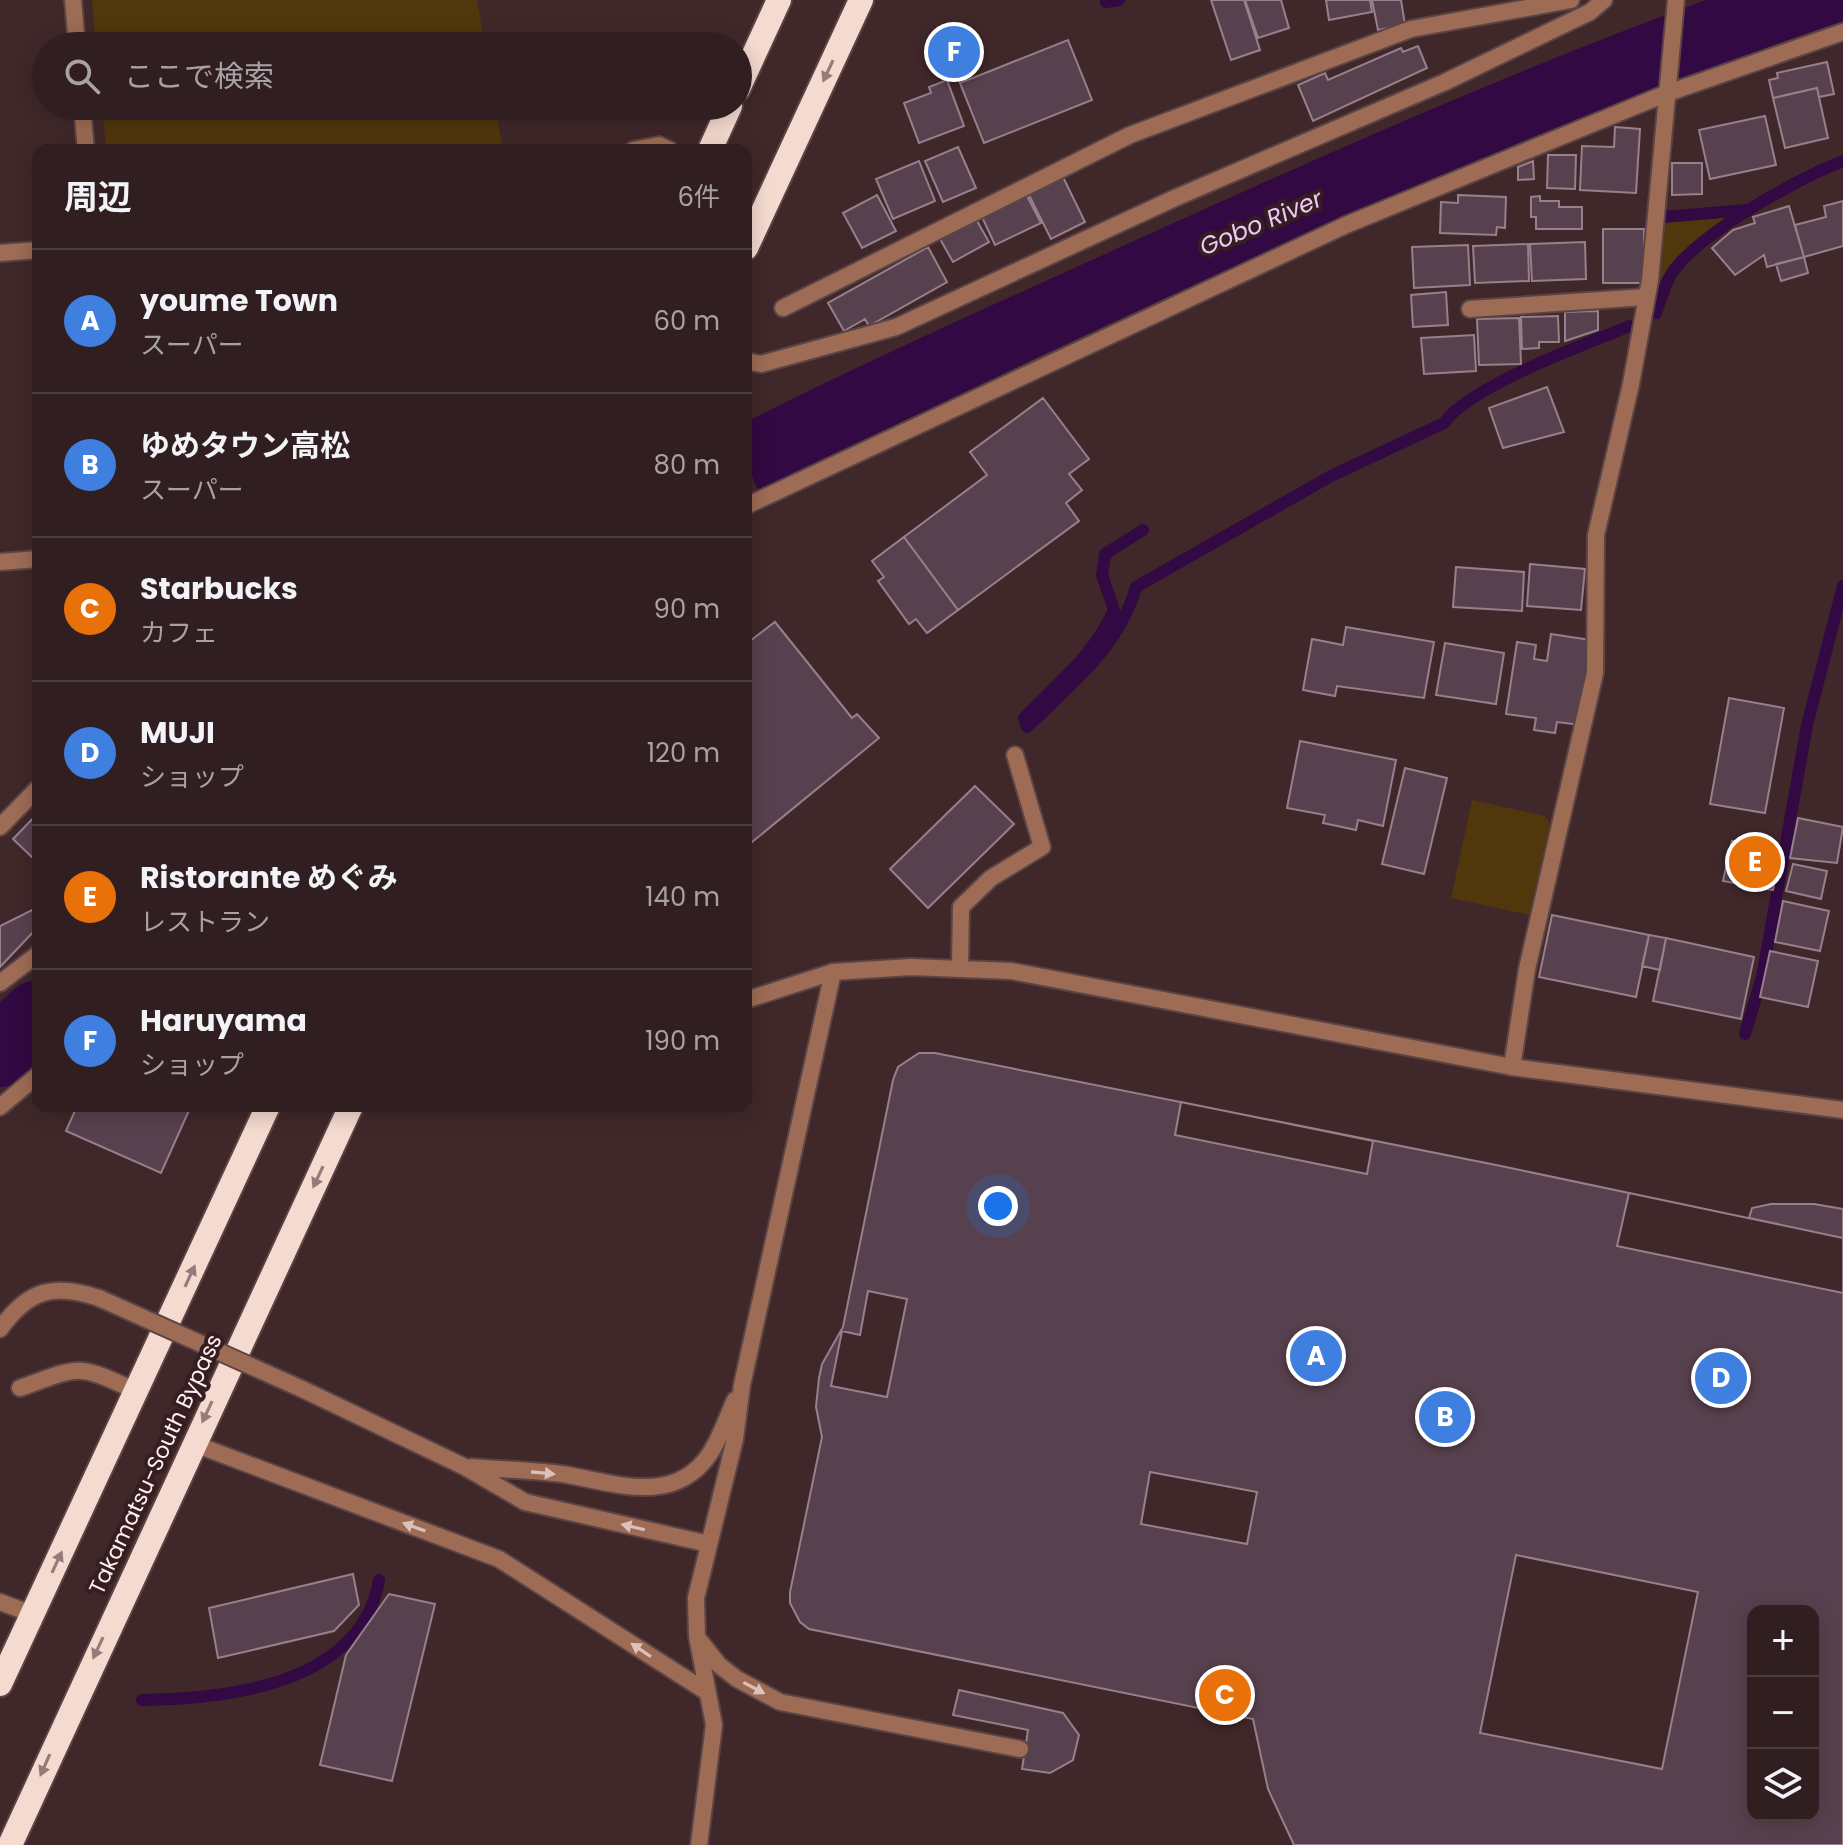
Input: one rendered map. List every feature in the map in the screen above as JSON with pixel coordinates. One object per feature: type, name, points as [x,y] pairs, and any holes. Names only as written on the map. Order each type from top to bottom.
[{"type":"highway","points":[[752,59],[779,0]]},
{"type":"highway","points":[[752,235],[861,0]]},
{"type":"highway","points":[[713,144],[724,120]]},
{"type":"highway","points":[[0,1684],[265,1112]]},
{"type":"highway","name":"Takamatsu-South Bypass","points":[[10,1845],[192,1443],[348,1112]]},
{"type":"street","points":[[73,0],[76,32]]},
{"type":"street","points":[[783,308],[1130,135],[1411,29],[1571,0]]},
{"type":"street","points":[[752,362],[761,364],[896,327],[1175,198],[1445,82],[1590,12],[1604,0]]},
{"type":"street","points":[[1512,1067],[1527,969],[1590,709],[1595,673],[1596,535],[1631,384],[1646,297],[1676,0]]},
{"type":"street","points":[[752,503],[1346,225],[1665,94],[1843,32]]},
{"type":"street","points":[[83,120],[85,144]]},
{"type":"street","points":[[0,253],[32,250]]},
{"type":"street","points":[[1470,309],[1646,297]]},
{"type":"street","points":[[0,562],[32,559]]},
{"type":"street","points":[[960,967],[961,907],[991,878],[1042,847],[1015,755]]},
{"type":"street","points":[[0,827],[32,794]]},
{"type":"street","points":[[0,983],[32,959]]},
{"type":"street","points":[[752,998],[833,972],[960,967],[1011,971],[1512,1067],[1843,1110]]},
{"type":"street","points":[[699,1845],[713,1739],[697,1636],[696,1598],[735,1439],[742,1385],[833,972]]},
{"type":"street","points":[[0,1107],[32,1080]]},
{"type":"street","points":[[0,1329],[12,1312],[49,1290],[72,1289],[99,1298],[302,1389],[465,1467],[525,1502],[709,1544]]},
{"type":"street","points":[[20,1388],[76,1368],[87,1369],[136,1391]]},
{"type":"street","points":[[465,1467],[566,1475],[622,1487],[656,1489],[689,1475],[709,1455],[742,1385]]},
{"type":"street","points":[[192,1443],[499,1559],[707,1692]]},
{"type":"street","points":[[0,1602],[32,1614]]},
{"type":"street","points":[[697,1636],[719,1665],[780,1702],[1020,1749]]},
{"type":"shaded area","points":[[92,0],[477,0],[483,32],[95,32]]},
{"type":"shaded area","points":[[103,120],[498,120],[502,144],[105,144]]},
{"type":"shaded area","points":[[1727,217],[1660,279],[1662,223]]},
{"type":"shaded area","points":[[1472,800],[1545,816],[1550,824],[1529,915],[1451,898]]},
{"type":"water","points":[[1706,0],[1843,0],[1843,21],[1566,124],[1429,181],[1159,301],[758,490],[752,476],[752,419],[935,332],[1341,148]]},
{"type":"building","points":[[1211,0],[1244,0],[1260,50],[1231,60]]},
{"type":"building","points":[[1245,0],[1281,0],[1289,28],[1258,38]]},
{"type":"building","points":[[1326,0],[1370,0],[1372,12],[1329,20]]},
{"type":"building","points":[[1372,0],[1401,0],[1405,25],[1378,30]]},
{"type":"building","points":[[1068,40],[1092,100],[984,143],[960,83]]},
{"type":"building","points":[[1418,46],[1427,68],[1313,121],[1298,85],[1325,73],[1328,80],[1401,48],[1403,52]]},
{"type":"building","points":[[1827,62],[1834,94],[1819,97],[1817,88],[1773,98],[1769,80],[1778,78],[1777,73]]},
{"type":"building","points":[[947,80],[964,126],[919,143],[904,103],[931,93],[929,87]]},
{"type":"building","points":[[1817,88],[1828,138],[1785,148],[1773,98]]},
{"type":"building","points":[[1765,116],[1776,165],[1710,179],[1699,130]]},
{"type":"building","points":[[1615,127],[1640,129],[1636,193],[1580,190],[1582,146],[1614,147]]},
{"type":"building","points":[[958,147],[976,188],[943,202],[925,161]]},
{"type":"building","points":[[1548,155],[1576,155],[1575,189],[1547,188]]},
{"type":"building","points":[[919,161],[935,201],[893,219],[876,179]]},
{"type":"building","points":[[1533,161],[1534,179],[1518,180],[1518,167]]},
{"type":"building","points":[[1672,163],[1702,163],[1702,194],[1672,195]]},
{"type":"building","points":[[1063,177],[1085,222],[1051,239],[1028,193]]},
{"type":"building","points":[[877,195],[896,231],[862,248],[843,213]]},
{"type":"building","points":[[1458,195],[1506,197],[1505,228],[1497,227],[1496,235],[1440,233],[1441,202],[1458,203]]},
{"type":"building","points":[[1027,196],[1041,223],[995,245],[982,217]]},
{"type":"building","points":[[1540,196],[1540,201],[1559,201],[1559,207],[1582,207],[1582,229],[1536,229],[1536,217],[1531,217],[1531,197]]},
{"type":"building","points":[[1843,201],[1843,246],[1804,257],[1795,225],[1826,217],[1824,206]]},
{"type":"building","points":[[1789,206],[1804,257],[1767,267],[1764,255],[1735,275],[1712,248],[1733,230],[1755,223],[1753,217]]},
{"type":"building","points":[[976,219],[989,242],[953,262],[940,239]]},
{"type":"building","points":[[1603,229],[1644,229],[1644,283],[1603,283]]},
{"type":"building","points":[[1585,242],[1586,279],[1532,281],[1530,244]]},
{"type":"building","points":[[1528,244],[1529,281],[1475,283],[1473,246]]},
{"type":"building","points":[[1468,245],[1470,285],[1414,288],[1412,247]]},
{"type":"building","points":[[928,247],[947,282],[869,326],[865,319],[844,331],[828,303]]},
{"type":"building","points":[[1804,257],[1808,273],[1781,281],[1776,264]]},
{"type":"building","points":[[1446,292],[1448,325],[1413,327],[1411,295]]},
{"type":"building","points":[[1598,311],[1598,330],[1565,341],[1565,312]]},
{"type":"building","points":[[1558,316],[1559,342],[1539,342],[1539,348],[1522,349],[1521,317]]},
{"type":"building","points":[[1519,318],[1521,364],[1479,365],[1477,319]]},
{"type":"building","points":[[1474,335],[1476,371],[1424,374],[1421,338]]},
{"type":"building","points":[[1547,387],[1564,432],[1503,448],[1489,408]]},
{"type":"building","points":[[1043,398],[1089,459],[1069,474],[1082,490],[1066,503],[1079,521],[958,610],[904,537],[987,475],[970,452]]},
{"type":"building","points":[[904,537],[958,610],[927,633],[916,619],[909,624],[878,581],[884,577],[872,561]]},
{"type":"building","points":[[1530,564],[1585,569],[1581,610],[1527,606]]},
{"type":"building","points":[[1456,567],[1524,572],[1522,611],[1453,607]]},
{"type":"building","points":[[775,622],[852,718],[857,714],[879,738],[752,842],[752,639]]},
{"type":"building","points":[[1346,627],[1434,642],[1424,698],[1337,686],[1335,696],[1303,690],[1312,639],[1343,645]]},
{"type":"building","points":[[1551,634],[1591,640],[1587,666],[1598,668],[1589,726],[1557,722],[1555,733],[1534,730],[1536,718],[1506,714],[1517,642],[1536,645],[1534,659],[1547,661]]},
{"type":"building","points":[[1445,643],[1504,653],[1496,704],[1436,695]]},
{"type":"building","points":[[1729,698],[1784,708],[1765,813],[1710,804]]},
{"type":"building","points":[[1300,741],[1396,760],[1383,826],[1358,820],[1356,830],[1323,823],[1325,815],[1287,808]]},
{"type":"building","points":[[1405,768],[1447,778],[1424,874],[1382,864]]},
{"type":"building","points":[[975,786],[1014,824],[928,908],[890,869]]},
{"type":"building","points":[[1798,818],[1843,827],[1837,863],[1790,858]]},
{"type":"building","points":[[32,819],[32,857],[13,839]]},
{"type":"building","points":[[1732,841],[1780,850],[1773,890],[1723,881]]},
{"type":"building","points":[[1793,864],[1827,871],[1821,899],[1786,891]]},
{"type":"building","points":[[1783,901],[1829,911],[1820,951],[1775,942]]},
{"type":"building","points":[[32,910],[32,933],[0,967],[0,926]]},
{"type":"building","points":[[1552,915],[1649,935],[1636,997],[1539,977]]},
{"type":"building","points":[[1649,935],[1666,938],[1660,970],[1642,966]]},
{"type":"building","points":[[1666,938],[1754,957],[1741,1019],[1653,1001]]},
{"type":"building","points":[[1770,951],[1818,961],[1808,1007],[1760,997]]},
{"type":"building","points":[[919,1053],[935,1053],[1843,1238],[1843,1845],[1294,1845],[1268,1789],[1253,1719],[809,1629],[800,1622],[790,1603],[790,1592],[822,1437],[816,1407],[819,1378],[822,1364],[843,1327],[898,1067]]},
{"type":"building","points":[[1181,1102],[1373,1141],[1367,1174],[1175,1135]]},
{"type":"building","points":[[74,1112],[188,1112],[161,1173],[66,1131]]},
{"type":"building","points":[[1629,1193],[1843,1238],[1843,1293],[1617,1246]]},
{"type":"building","points":[[1771,1204],[1814,1204],[1843,1209],[1843,1238],[1749,1218],[1752,1208]]},
{"type":"building","points":[[868,1291],[907,1299],[887,1397],[831,1386],[842,1331],[860,1335]]},
{"type":"building","points":[[1150,1472],[1257,1492],[1247,1544],[1141,1524]]},
{"type":"building","points":[[1516,1555],[1698,1592],[1662,1769],[1480,1733]]},
{"type":"building","points":[[353,1574],[359,1605],[334,1631],[218,1658],[209,1608]]},
{"type":"building","points":[[389,1594],[435,1604],[392,1781],[320,1765],[346,1655]]},
{"type":"building","points":[[959,1690],[1063,1713],[1079,1735],[1073,1760],[1050,1773],[1022,1769],[1028,1730],[953,1715]]},
{"type":"waterway","points":[[1106,2],[1119,0]]},
{"type":"waterway","points":[[1656,313],[1669,278],[1699,245],[1748,210],[1843,161]]},
{"type":"waterway","points":[[1663,217],[1746,210]]},
{"type":"waterway","points":[[1027,727],[1106,647],[1128,609],[1136,587],[1331,476],[1444,423],[1458,409],[1502,381],[1630,326]]},
{"type":"waterway","points":[[1027,727],[1024,718],[1086,655],[1114,610],[1102,575],[1105,554],[1143,530]]},
{"type":"waterway","points":[[1745,1034],[1762,977],[1807,725],[1843,586]]},
{"type":"waterway","name":"Gobo River","points":[[0,1051],[32,1022]]},
{"type":"waterway","points":[[142,1700],[176,1699],[250,1689],[286,1679],[319,1663],[346,1642],[367,1615],[379,1580]]},
{"type":"place","name":"Haruyama","points":[[954,52]]},
{"type":"place","name":"Ristorante めぐみ","points":[[1755,862]]},
{"type":"place","name":"youme Town","points":[[1316,1356]]},
{"type":"place","name":"MUJI","points":[[1721,1378]]},
{"type":"place","name":"ゆめタウン高松","points":[[1445,1417]]},
{"type":"place","name":"Starbucks","points":[[1225,1695]]}]
